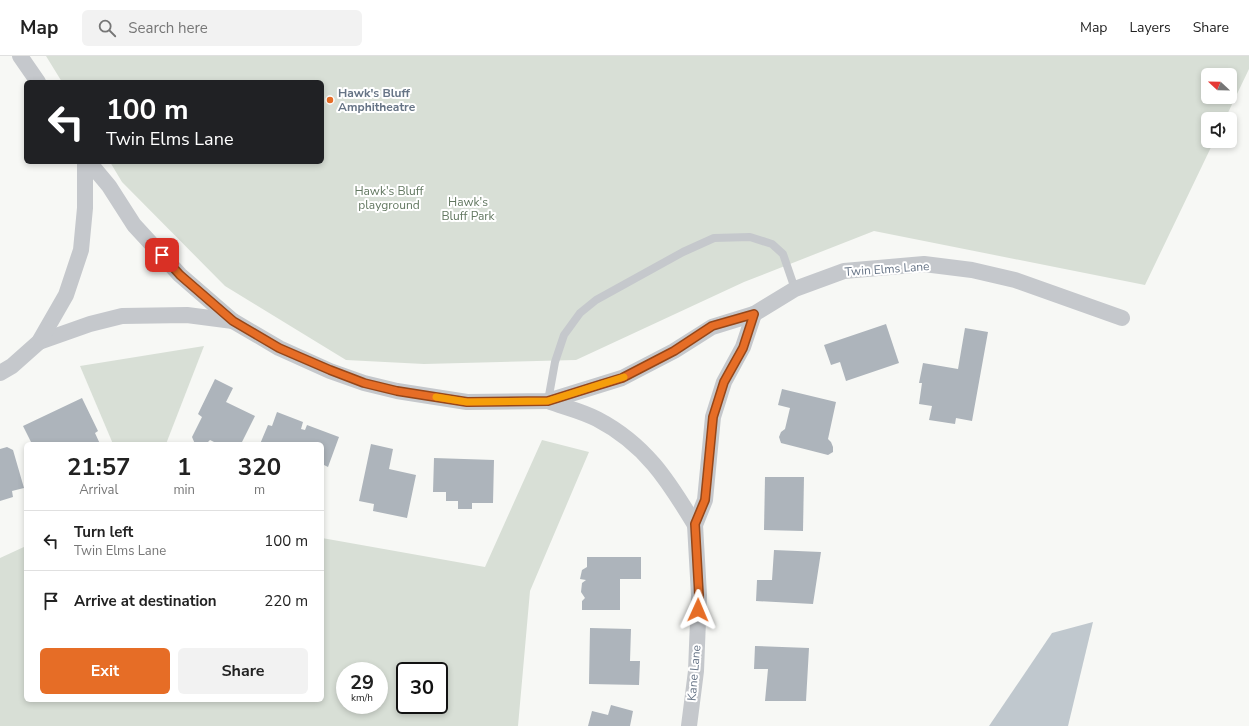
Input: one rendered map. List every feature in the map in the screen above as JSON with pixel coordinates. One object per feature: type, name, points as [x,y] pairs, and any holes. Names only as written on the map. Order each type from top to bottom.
[{"type":"street","points":[[20,56],[37,80]]},
{"type":"street","points":[[0,373],[12,366],[39,342],[66,295],[81,250],[85,208],[85,164]]},
{"type":"street","name":"Twin Elms Lane","points":[[91,164],[109,186],[134,225],[180,275],[233,321],[279,348],[364,383],[397,391],[467,402],[548,401],[622,378],[674,351],[712,326],[754,314],[795,289],[844,271],[924,264],[972,270],[1015,280],[1122,318]]},
{"type":"street","name":"Kane Lane","points":[[689,726],[696,671],[698,602],[695,524],[705,500],[713,417],[724,382],[743,348],[754,314]]},
{"type":"street","points":[[39,342],[90,324],[122,316],[187,315],[233,321]]},
{"type":"street","name":"Kane Lane","points":[[548,401],[596,419],[629,440],[655,464],[675,491],[695,524]]},
{"type":"lane","points":[[548,401],[555,362],[564,335],[580,313],[596,300],[683,252],[714,238],[750,237],[772,244],[783,254],[795,289]]},
{"type":"green space","name":"Hawk's Bluff Park","points":[[46,56],[1249,56],[1249,69],[1237,94],[1237,68],[1201,68],[1201,104],[1232,104],[1228,112],[1201,112],[1201,148],[1211,148],[1145,285],[874,231],[744,282],[576,360],[424,364],[346,360],[225,286],[122,182],[111,164],[324,164],[324,80],[61,80]]},
{"type":"green space","points":[[204,346],[167,442],[112,442],[80,366]]},
{"type":"green space","points":[[542,440],[589,452],[530,591],[518,726],[0,726],[0,558],[24,547],[24,702],[324,702],[324,538],[485,567]]},
{"type":"shaded area","points":[[1093,622],[1068,726],[989,726],[1052,633]]},
{"type":"building","points":[[886,324],[899,363],[846,381],[840,362],[831,365],[824,345]]},
{"type":"building","points":[[965,328],[988,332],[972,421],[956,418],[955,424],[929,420],[932,406],[919,404],[922,383],[919,383],[923,363],[958,369]]},
{"type":"building","points":[[215,379],[233,388],[226,402],[255,416],[242,442],[214,442],[210,440],[208,442],[194,442],[192,437],[202,417],[198,414]]},
{"type":"building","points":[[782,389],[836,402],[828,439],[833,447],[833,452],[828,455],[781,443],[779,437],[781,432],[785,429],[790,408],[778,405]]},
{"type":"building","points":[[82,398],[98,431],[95,433],[99,442],[31,442],[23,426]]},
{"type":"building","points":[[277,412],[303,422],[301,429],[305,430],[307,425],[339,437],[328,467],[324,465],[324,442],[261,442],[268,425],[272,426]]},
{"type":"building","points":[[371,444],[393,449],[389,469],[416,475],[407,518],[373,511],[374,504],[359,501]]},
{"type":"building","points":[[7,447],[13,450],[24,488],[12,491],[13,497],[0,501],[0,449]]},
{"type":"building","points":[[434,458],[494,460],[493,503],[472,503],[472,509],[458,509],[458,501],[446,501],[446,492],[433,492]]},
{"type":"building","points":[[765,477],[804,477],[803,531],[764,530]]},
{"type":"building","points":[[774,550],[821,552],[813,604],[756,601],[757,580],[772,580]]},
{"type":"building","points":[[587,557],[641,557],[641,579],[620,579],[620,610],[582,610],[582,601],[585,598],[581,592],[582,583],[586,580],[580,579],[582,570],[587,567]]},
{"type":"building","points":[[590,628],[631,629],[630,661],[640,661],[639,685],[589,684]]},
{"type":"building","points":[[755,646],[809,648],[806,701],[765,701],[768,669],[754,669]]},
{"type":"building","points":[[611,705],[633,711],[630,726],[588,726],[592,711],[608,715]]},
{"type":"slow traffic","points":[[436,397],[467,402],[548,401],[624,377]]},
{"type":"place","name":"Hawk's Bluff Amphitheatre","points":[[330,100]]},
{"type":"route","points":[[162,255],[180,275],[233,321],[279,348],[364,383],[397,391],[467,402],[548,401],[622,378],[674,351],[712,326],[754,314],[743,348],[724,382],[713,417],[705,500],[695,524],[699,595],[698,610]]},
{"type":"park label","name":"Hawk's Bluff playground","points":[[389,198]]}]
